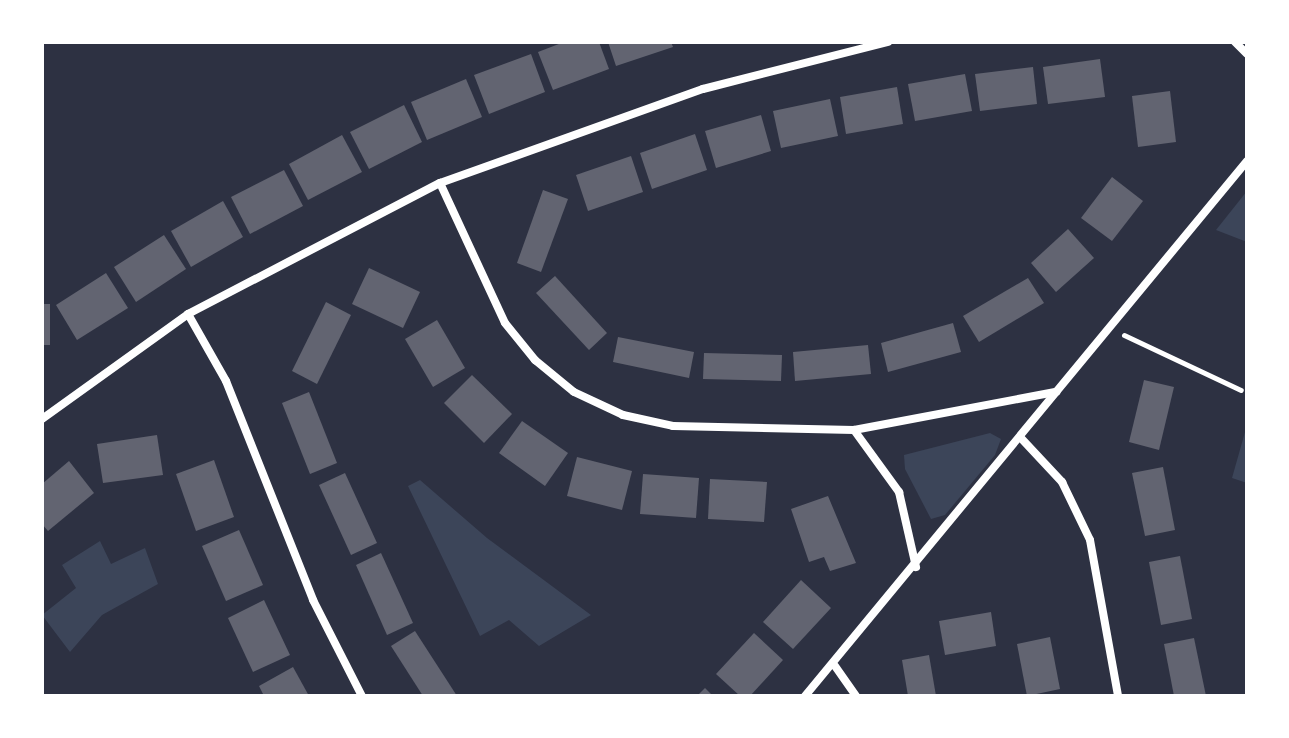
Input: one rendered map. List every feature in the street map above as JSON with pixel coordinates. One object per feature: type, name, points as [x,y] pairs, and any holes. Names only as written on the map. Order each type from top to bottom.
[{"type":"street","points":[[42,419],[188,314],[440,183],[703,89],[888,42]]},
{"type":"street","points":[[1235,42],[1247,54]]},
{"type":"street","points":[[805,696],[835,666],[1247,161]]},
{"type":"street","points":[[440,183],[505,323],[535,360],[574,392],[623,415],[673,426],[854,430],[1056,392]]},
{"type":"street","points":[[188,314],[226,381],[313,600],[362,696]]},
{"type":"street","points":[[854,430],[899,492],[916,567]]},
{"type":"street","points":[[1020,437],[1062,482],[1090,540],[1118,696]]},
{"type":"street","points":[[835,666],[856,696]]},
{"type":"path","points":[[1109,328],[1241,390]]},
{"type":"shaded area","points":[[1247,191],[1247,242],[1216,230]]},
{"type":"shaded area","points":[[1247,425],[1247,483],[1232,478]]},
{"type":"shaded area","points":[[990,433],[1001,439],[995,455],[945,515],[931,519],[905,469],[904,455]]},
{"type":"shaded area","points":[[420,480],[487,538],[591,615],[539,646],[509,620],[480,636],[408,486]]},
{"type":"shaded area","points":[[100,541],[111,564],[145,548],[158,584],[102,615],[70,652],[42,615],[76,588],[62,565]]},
{"type":"building","points":[[564,42],[599,42],[609,69],[553,90],[538,52]]},
{"type":"building","points":[[608,42],[671,42],[673,47],[616,66]]},
{"type":"building","points":[[531,54],[545,92],[489,114],[474,75]]},
{"type":"building","points":[[1100,59],[1105,97],[1048,104],[1043,67]]},
{"type":"building","points":[[1033,67],[1037,104],[980,111],[975,74]]},
{"type":"building","points":[[965,74],[972,111],[915,121],[908,84]]},
{"type":"building","points":[[466,79],[482,117],[427,140],[411,102]]},
{"type":"building","points":[[897,87],[903,124],[846,134],[840,97]]},
{"type":"building","points":[[1170,91],[1176,142],[1138,147],[1132,96]]},
{"type":"building","points":[[830,99],[838,136],[781,148],[773,111]]},
{"type":"building","points":[[404,105],[422,142],[369,169],[350,132]]},
{"type":"building","points":[[761,115],[771,151],[716,168],[705,131]]},
{"type":"building","points":[[695,134],[707,170],[652,189],[640,153]]},
{"type":"building","points":[[342,135],[362,172],[308,200],[289,164]]},
{"type":"building","points":[[631,156],[643,192],[588,211],[576,175]]},
{"type":"building","points":[[284,170],[303,206],[250,234],[231,197]]},
{"type":"building","points":[[1112,177],[1143,201],[1112,241],[1081,218]]},
{"type":"building","points":[[543,190],[568,199],[541,272],[517,263]]},
{"type":"building","points":[[223,201],[243,237],[191,267],[171,231]]},
{"type":"building","points":[[1068,229],[1094,258],[1056,292],[1031,263]]},
{"type":"building","points":[[164,235],[186,269],[136,302],[114,267]]},
{"type":"building","points":[[369,268],[420,292],[403,328],[352,304]]},
{"type":"building","points":[[106,273],[128,308],[77,340],[56,305]]},
{"type":"building","points":[[555,276],[607,333],[589,350],[536,293]]},
{"type":"building","points":[[1028,278],[1044,303],[979,342],[963,316]]},
{"type":"building","points":[[326,302],[351,315],[317,384],[292,371]]},
{"type":"building","points":[[42,304],[50,304],[50,345],[42,345]]},
{"type":"building","points":[[437,320],[465,368],[433,387],[405,339]]},
{"type":"building","points":[[953,323],[961,352],[888,372],[881,343]]},
{"type":"building","points":[[618,337],[694,352],[689,378],[613,362]]},
{"type":"building","points":[[868,345],[871,374],[795,381],[793,352]]},
{"type":"building","points":[[704,353],[782,355],[781,381],[703,379]]},
{"type":"building","points":[[472,375],[512,414],[484,443],[444,403]]},
{"type":"building","points":[[1144,380],[1174,387],[1159,450],[1129,442]]},
{"type":"building","points":[[309,392],[337,463],[310,474],[282,403]]},
{"type":"building","points":[[522,421],[568,453],[545,486],[499,453]]},
{"type":"building","points":[[157,435],[163,475],[103,483],[97,444]]},
{"type":"building","points":[[577,457],[632,471],[622,510],[567,496]]},
{"type":"building","points":[[214,460],[234,517],[196,531],[176,474]]},
{"type":"building","points":[[69,461],[94,493],[48,531],[42,524],[42,484]]},
{"type":"building","points":[[1163,467],[1175,530],[1145,536],[1132,473]]},
{"type":"building","points":[[345,473],[377,543],[351,555],[319,485]]},
{"type":"building","points":[[643,474],[699,478],[696,518],[640,514]]},
{"type":"building","points":[[710,479],[767,482],[764,522],[708,519]]},
{"type":"building","points":[[828,496],[856,563],[830,571],[824,557],[809,562],[791,509]]},
{"type":"building","points":[[239,530],[263,585],[226,601],[202,546]]},
{"type":"building","points":[[381,553],[413,623],[387,635],[356,565]]},
{"type":"building","points":[[1180,556],[1192,619],[1161,625],[1149,562]]},
{"type":"building","points":[[801,580],[831,608],[793,649],[763,622]]},
{"type":"building","points":[[264,600],[290,655],[253,672],[228,618]]},
{"type":"building","points":[[991,612],[996,646],[945,655],[939,621]]},
{"type":"building","points":[[415,631],[457,696],[423,696],[391,646]]},
{"type":"building","points":[[754,633],[783,660],[750,696],[740,696],[716,674]]},
{"type":"building","points":[[1050,637],[1060,689],[1027,696],[1017,644]]},
{"type":"building","points":[[1194,638],[1206,696],[1174,696],[1164,644]]},
{"type":"building","points":[[929,655],[936,696],[908,696],[902,660]]},
{"type":"building","points":[[293,667],[309,696],[264,696],[259,686]]},
{"type":"building","points":[[705,688],[713,696],[697,696]]}]
